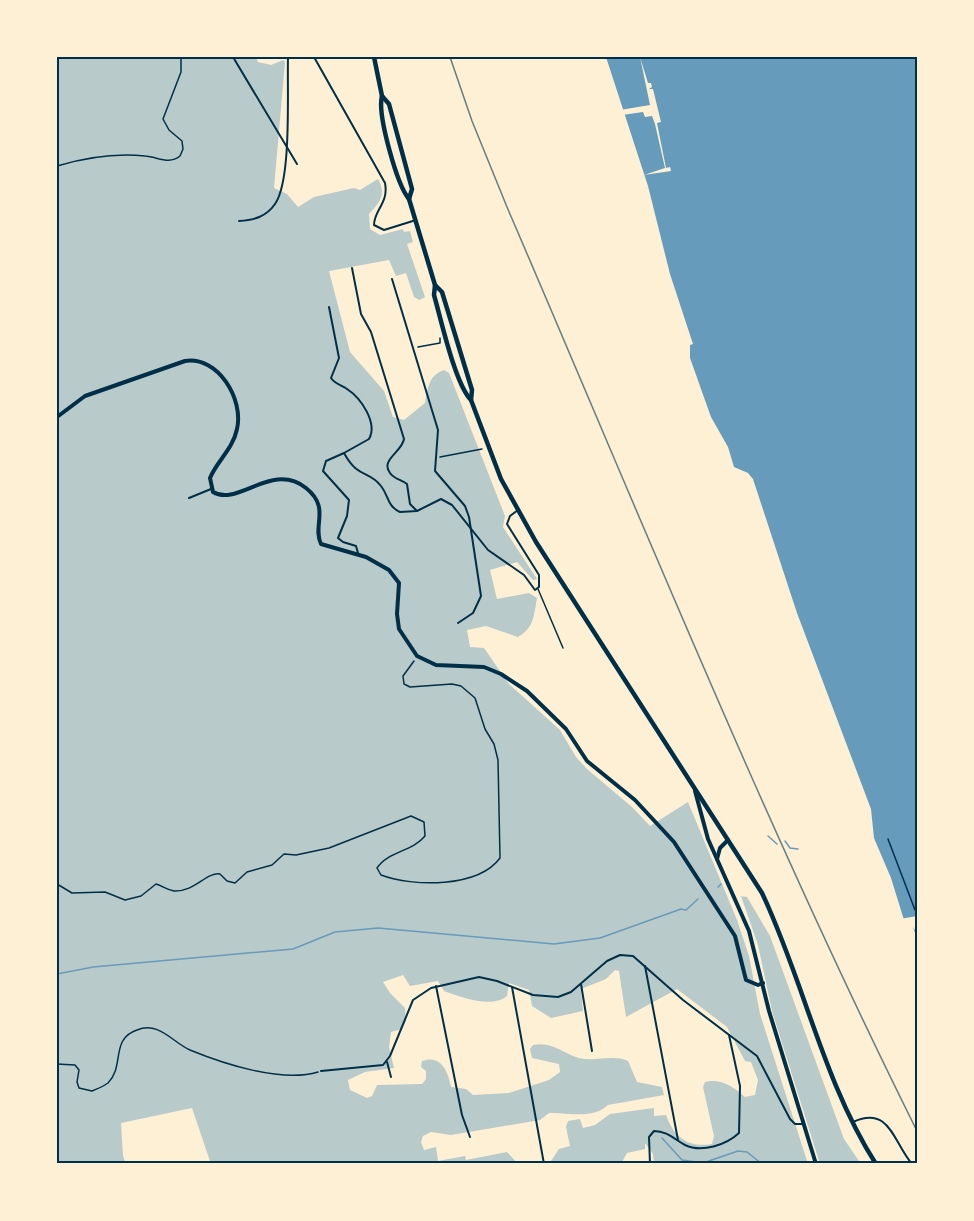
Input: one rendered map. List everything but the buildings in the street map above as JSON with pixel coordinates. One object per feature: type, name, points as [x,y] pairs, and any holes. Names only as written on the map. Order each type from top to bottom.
[{"type":"highway","points":[[374,57],[382,96],[380,106],[382,118],[403,191],[410,199],[435,285],[434,295],[446,336],[464,393],[471,400],[501,479],[518,510],[762,893],[788,948],[829,1069],[852,1123],[876,1164]]},
{"type":"highway","points":[[382,96],[389,104],[412,189],[410,199]]},
{"type":"highway","points":[[435,285],[442,292],[446,302],[472,390],[471,400]]},
{"type":"main road","points":[[57,417],[85,396],[185,361],[207,363],[219,373],[228,387],[238,421],[232,444],[211,475],[211,489],[217,494],[225,495],[268,480],[295,482],[308,489],[318,503],[321,520],[318,536],[321,544],[358,554],[389,570],[399,583],[397,614],[399,629],[417,656],[436,665],[464,665],[495,671],[527,691],[550,711],[566,729],[587,761],[635,800],[674,842],[735,936],[744,976],[750,982],[763,983]]},
{"type":"main road","points":[[694,784],[697,804],[717,860],[749,931],[802,1124],[816,1164]]},
{"type":"main road","points":[[717,860],[720,848],[729,840]]},
{"type":"street","points":[[232,57],[297,164]]},
{"type":"street","points":[[239,221],[263,216],[276,203],[282,186],[286,147],[288,57]]},
{"type":"street","points":[[314,57],[385,183],[386,199],[375,217],[374,225],[384,230],[416,220]]},
{"type":"street","points":[[352,268],[361,314],[371,332],[403,437],[402,446],[391,457],[388,469],[391,475],[407,484],[410,504],[417,511]]},
{"type":"street","points":[[392,279],[439,435],[434,458],[438,477],[466,508],[471,531],[481,596],[473,613],[458,623]]},
{"type":"street","points":[[329,307],[339,358],[331,378],[357,397],[363,405],[371,426],[369,439],[326,461],[323,471],[349,500],[347,516],[338,538],[342,542],[356,546],[358,554]]},
{"type":"street","points":[[344,453],[353,469],[381,485],[388,502],[396,510],[407,513],[417,511],[444,500],[452,505],[488,550],[524,575],[532,588],[538,589],[539,574],[507,526],[507,520],[518,510]]},
{"type":"street","points":[[189,498],[211,489]]},
{"type":"street","points":[[391,1077],[387,1061],[412,1000],[420,993],[436,986],[479,977],[512,986],[533,995],[558,997],[581,984],[607,961],[620,955],[633,956],[683,1000],[757,1056],[790,1119],[795,1124],[802,1124]]},
{"type":"street","points":[[645,966],[678,1140]]},
{"type":"street","points":[[581,984],[592,1051]]},
{"type":"street","points":[[436,986],[462,1115],[470,1137]]},
{"type":"street","points":[[512,986],[544,1164]]},
{"type":"street","points":[[650,1164],[649,1137],[654,1131],[663,1131],[698,1149],[711,1148],[740,1133],[740,1086],[729,1035]]},
{"type":"street","points":[[321,1071],[378,1066],[387,1061]]},
{"type":"street","points":[[852,1123],[866,1116],[882,1120],[912,1164]]},
{"type":"lane","points":[[538,589],[563,648]]},
{"type":"path","points":[[57,166],[87,159],[144,156],[168,161],[180,156],[183,149],[182,141],[169,130],[163,119],[181,72],[181,57]]},
{"type":"path","points":[[413,348],[440,343],[439,338],[446,336]]},
{"type":"path","points":[[434,458],[489,447]]},
{"type":"path","points":[[57,884],[72,893],[105,892],[125,900],[141,896],[156,884],[174,891],[189,889],[213,874],[220,874],[227,881],[235,882],[247,873],[272,865],[284,854],[329,849],[381,827],[416,816],[424,822],[427,828],[425,836],[411,849],[384,860],[377,868],[381,875],[400,881],[434,884],[488,870],[500,858],[498,759],[494,744],[475,698],[461,686],[448,684],[410,687],[404,684],[403,676],[417,656]]},
{"type":"path","points":[[888,839],[915,910]]},
{"type":"path","points":[[57,1064],[75,1065],[79,1070],[77,1082],[80,1088],[92,1091],[108,1083],[114,1073],[117,1051],[123,1039],[139,1029],[148,1027],[165,1033],[175,1042],[200,1054],[282,1077],[296,1077],[321,1071]]},
{"type":"shaded area","points":[[57,57],[256,57],[258,62],[271,65],[283,60],[285,62],[274,188],[287,194],[298,207],[314,197],[354,188],[360,190],[378,179],[382,194],[379,202],[369,214],[370,229],[380,235],[403,229],[404,232],[410,231],[413,242],[407,244],[425,297],[419,300],[414,297],[406,273],[396,276],[389,260],[329,271],[350,352],[384,391],[393,417],[404,420],[425,403],[432,379],[444,370],[449,373],[505,516],[503,527],[537,579],[533,580],[517,562],[490,570],[497,599],[529,593],[537,598],[534,615],[527,630],[518,637],[486,626],[467,630],[470,647],[484,648],[509,684],[560,730],[576,757],[587,769],[632,807],[650,826],[688,802],[737,920],[749,956],[760,1014],[808,1164],[654,1164],[653,1154],[645,1143],[645,1149],[627,1153],[621,1164],[549,1164],[559,1149],[570,1146],[566,1127],[568,1121],[580,1119],[583,1128],[595,1125],[610,1114],[654,1108],[654,1116],[666,1115],[673,1130],[683,1140],[696,1144],[712,1144],[714,1136],[703,1087],[705,1082],[716,1081],[726,1084],[745,1097],[755,1095],[758,1080],[751,1062],[745,1061],[727,1027],[677,989],[626,1017],[619,971],[615,970],[606,979],[581,989],[583,1011],[551,1018],[532,1006],[529,990],[509,983],[507,996],[493,1002],[485,1002],[444,991],[438,981],[410,986],[403,975],[383,982],[405,1008],[406,1021],[402,1029],[391,1032],[389,1047],[394,1068],[365,1072],[348,1080],[350,1090],[367,1098],[372,1096],[377,1085],[422,1084],[426,1079],[426,1071],[421,1067],[422,1061],[429,1059],[439,1062],[446,1070],[451,1087],[466,1089],[473,1095],[509,1093],[549,1080],[560,1072],[559,1064],[532,1058],[530,1049],[533,1045],[540,1044],[551,1046],[579,1058],[616,1058],[628,1061],[637,1082],[662,1087],[664,1095],[608,1105],[602,1110],[587,1114],[549,1113],[540,1120],[451,1135],[431,1132],[423,1136],[421,1142],[424,1150],[436,1147],[438,1161],[465,1156],[466,1160],[507,1152],[518,1164],[211,1164],[192,1108],[121,1123],[123,1156],[126,1164],[57,1164]]},
{"type":"shaded area","points":[[741,896],[747,897],[770,936],[844,1139],[861,1164],[820,1164],[772,1011],[758,945]]},
{"type":"water","points":[[606,57],[917,57],[917,962],[891,878],[874,838],[871,809],[797,613],[753,479],[748,473],[734,467],[728,447],[711,417],[690,358],[690,345],[693,344],[670,274],[648,186]]},
{"type":"pier","points":[[640,57],[648,83],[651,83],[652,87],[649,89],[653,89],[661,122],[657,123],[666,168],[670,167],[671,171],[644,175],[665,168],[655,124],[652,116],[645,117],[643,112],[622,115],[620,110],[650,105]]},
{"type":"pier","points":[[917,916],[917,933],[913,927],[917,939],[917,965],[909,950],[900,919]]},
{"type":"waterway","points":[[768,836],[777,844]]},
{"type":"waterway","points":[[785,841],[790,848],[798,849]]},
{"type":"waterway","points":[[718,887],[721,884]]},
{"type":"waterway","points":[[57,974],[93,967],[293,949],[335,932],[378,928],[554,944],[600,938],[681,909],[686,910],[698,899]]},
{"type":"waterway","points":[[662,1138],[682,1160],[703,1163],[738,1151],[747,1152],[762,1164]]},
{"type":"railway","points":[[450,57],[472,121],[507,207],[756,788],[917,1131]]}]
